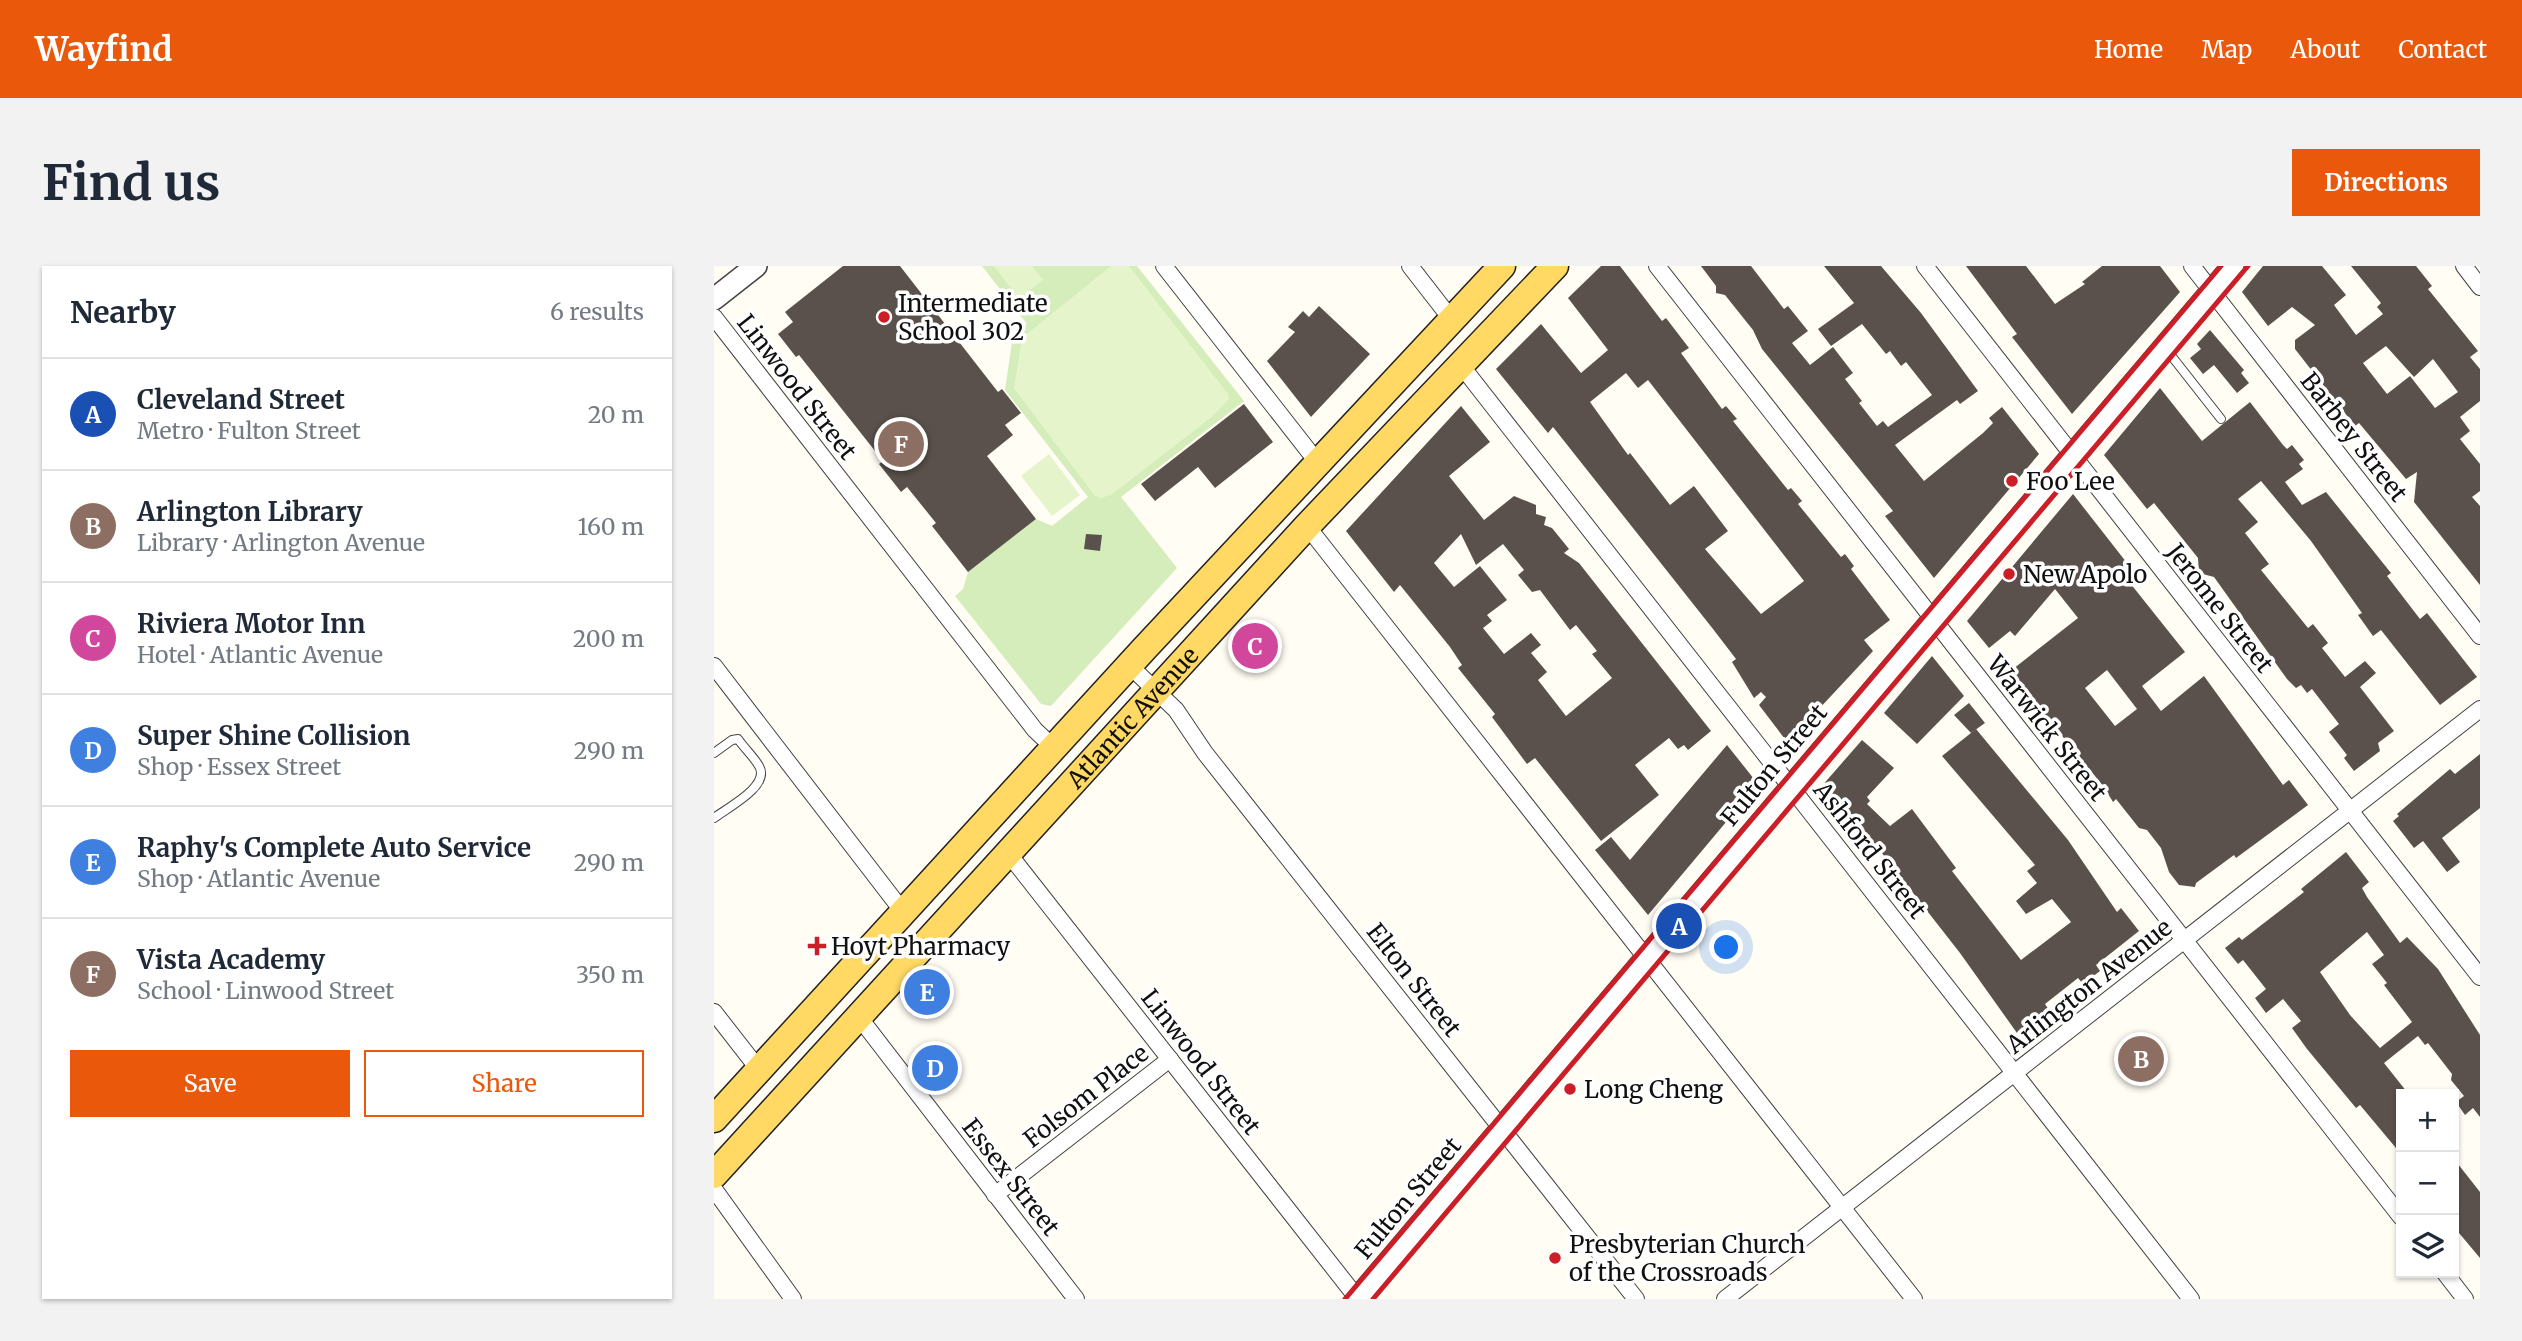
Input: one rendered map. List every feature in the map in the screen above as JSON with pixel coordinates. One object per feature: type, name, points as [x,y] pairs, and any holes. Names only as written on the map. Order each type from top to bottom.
[{"type":"main road","name":"Atlantic Avenue","points":[[714,1119],[761,1071],[1129,666],[1502,266]]},
{"type":"main road","name":"Atlantic Avenue","points":[[714,1175],[1307,526],[1555,266]]},
{"type":"street","points":[[714,299],[756,266]]},
{"type":"street","points":[[1164,266],[1318,463]]},
{"type":"street","points":[[1410,266],[1452,320]]},
{"type":"street","name":"Warwick Street","points":[[1657,266],[2399,1215]]},
{"type":"street","name":"Jerome Street","points":[[1925,266],[2480,977]]},
{"type":"street","name":"Barbey Street","points":[[2192,266],[2480,636]]},
{"type":"street","name":"Fulton Street","points":[[1357,1299],[2233,266]]},
{"type":"street","points":[[2464,266],[2480,287]]},
{"type":"street","name":"Linwood Street","points":[[714,317],[1035,730],[1054,748]]},
{"type":"street","name":"Ashford Street","points":[[1460,364],[2191,1299]]},
{"type":"street","points":[[1307,526],[1914,1299]]},
{"type":"street","points":[[714,666],[904,912]]},
{"type":"street","name":"Elton Street","points":[[1129,666],[1177,710],[1205,753],[1636,1299]]},
{"type":"street","name":"Arlington Avenue","points":[[1725,1299],[2480,709]]},
{"type":"street","name":"Linwood Street","points":[[1008,853],[1357,1299]]},
{"type":"street","points":[[714,1012],[761,1071]]},
{"type":"street","name":"Essex Street","points":[[859,1017],[1076,1299]]},
{"type":"street","name":"Folsom Place","points":[[995,1195],[1170,1059]]},
{"type":"street","points":[[714,1189],[793,1299]]},
{"type":"street","points":[[2449,1278],[2465,1299]]},
{"type":"lane","points":[[2164,347],[2221,419]]},
{"type":"lane","points":[[714,753],[732,740],[738,739],[761,768],[762,776],[758,785],[714,818]]},
{"type":"green space","points":[[982,266],[1137,266],[1244,401],[1121,497],[1177,568],[1051,706],[1041,704],[955,596],[963,589],[968,572],[1036,519],[1052,526],[1088,497],[1005,390],[1013,335],[1027,324]]},
{"type":"green space","points":[[994,266],[1032,266],[1043,280],[1019,299]]},
{"type":"green space","points":[[1111,266],[1129,266],[1228,394],[1229,399],[1213,416],[1111,495],[1100,498],[1094,495],[1014,388],[1022,338]]},
{"type":"green space","points":[[1049,454],[1080,495],[1052,516],[1021,476]]},
{"type":"building","points":[[843,266],[900,266],[998,392],[1002,389],[1021,413],[1005,425],[1013,435],[987,456],[1036,519],[968,572],[932,526],[936,523],[907,487],[901,492],[879,464],[883,461],[799,355],[796,357],[778,334],[793,322],[785,312]]},
{"type":"building","points":[[1601,266],[1620,266],[1662,321],[1666,318],[1689,348],[1681,353],[1722,409],[1726,406],[1737,419],[1733,421],[1788,490],[1791,488],[1802,501],[1798,504],[1841,557],[1845,554],[1854,566],[1851,569],[1890,620],[1864,640],[1873,651],[1817,711],[1819,714],[1791,747],[1759,705],[1766,697],[1761,692],[1754,698],[1732,662],[1736,659],[1713,629],[1553,427],[1548,433],[1496,369],[1541,324],[1581,373],[1608,350],[1568,298]],"holes":[[[1626,373],[1638,388],[1648,380],[1804,581],[1761,614],[1705,549],[1728,531],[1694,486],[1670,505],[1630,453],[1628,455],[1590,402]]]},
{"type":"building","points":[[1701,266],[1751,266],[1784,309],[1788,306],[1808,331],[1792,343],[1810,365],[1833,347],[1853,373],[1845,379],[1862,401],[1859,403],[1877,426],[1883,421],[1888,427],[1932,395],[1906,362],[1901,366],[1890,351],[1886,354],[1862,324],[1831,346],[1818,329],[1854,303],[1824,266],[1881,266],[1921,313],[1978,391],[1960,404],[1957,400],[1895,445],[1924,481],[1983,433],[1993,423],[1989,418],[2002,407],[2039,454],[1934,578],[1885,516],[1893,511],[1762,349],[1753,330],[1725,295],[1716,293],[1716,286]]},
{"type":"building","points":[[1966,266],[2026,266],[2055,304],[2085,284],[2082,282],[2102,266],[2160,266],[2180,292],[2072,414],[2012,337],[2017,334]]},
{"type":"building","points":[[2263,266],[2322,266],[2346,295],[2334,305],[2356,335],[2383,314],[2377,307],[2381,303],[2351,266],[2416,266],[2432,286],[2428,289],[2478,351],[2470,357],[2480,369],[2480,401],[2460,417],[2470,431],[2460,439],[2480,464],[2480,491],[2472,497],[2480,506],[2480,585],[2414,502],[2417,472],[2406,479],[2359,423],[2355,426],[2295,349],[2295,340],[2315,325],[2292,307],[2268,326],[2242,292]],"holes":[[[2386,346],[2414,377],[2433,359],[2458,392],[2435,408],[2410,376],[2387,394],[2363,363]]]},
{"type":"building","points":[[1319,306],[1370,354],[1311,417],[1267,361],[1295,332],[1288,327],[1303,311],[1309,317]]},
{"type":"building","points":[[2210,330],[2244,370],[2241,373],[2249,383],[2237,393],[2214,365],[2203,374],[2190,358],[2201,349],[2197,344]]},
{"type":"building","points":[[2160,388],[2202,441],[2250,402],[2283,445],[2287,449],[2292,445],[2304,460],[2299,464],[2303,469],[2285,482],[2302,505],[2326,492],[2391,573],[2387,576],[2420,619],[2427,613],[2477,677],[2440,705],[2381,630],[2373,636],[2358,615],[2362,613],[2311,541],[2261,481],[2238,499],[2258,522],[2245,533],[2269,564],[2261,570],[2308,628],[2313,624],[2328,643],[2322,648],[2345,677],[2365,661],[2376,673],[2360,687],[2394,731],[2378,743],[2380,751],[2354,771],[2344,758],[2347,755],[2329,732],[2339,724],[2312,689],[2307,693],[2301,685],[2296,688],[2287,679],[2214,577],[2199,573],[2198,558],[2154,503],[2147,509],[2104,455]]},
{"type":"building","points":[[1244,404],[1273,442],[1215,488],[1198,467],[1155,501],[1141,484]]},
{"type":"building","points":[[1461,406],[1490,442],[1449,476],[1484,520],[1514,496],[1536,505],[1536,514],[1546,517],[1544,525],[1552,528],[1569,549],[1564,553],[1579,563],[1711,731],[1688,750],[1684,745],[1678,749],[1669,738],[1635,765],[1659,795],[1601,841],[1535,758],[1527,764],[1492,717],[1495,714],[1458,668],[1462,665],[1450,647],[1400,585],[1394,592],[1346,531]],"holes":[[[1461,534],[1476,565],[1503,544],[1524,570],[1518,575],[1532,592],[1540,590],[1570,630],[1576,625],[1597,651],[1592,654],[1612,678],[1566,716],[1538,680],[1547,672],[1531,653],[1541,645],[1531,633],[1504,654],[1483,628],[1492,621],[1487,615],[1507,600],[1480,566],[1454,587],[1434,563]]]},
{"type":"building","points":[[2073,494],[2134,572],[2126,578],[2185,652],[2142,686],[2161,711],[2204,676],[2283,785],[2289,780],[2308,805],[2236,858],[2234,855],[2196,883],[2195,887],[2179,885],[2169,872],[2161,848],[2147,830],[2139,828],[2116,799],[2113,802],[2104,787],[2013,676],[2016,674],[2013,669],[2078,618],[2055,589],[2015,636],[2010,631],[1989,648],[1967,621]],"holes":[[[2107,670],[2137,709],[2115,726],[2085,688]]]},
{"type":"building","points":[[1086,534],[1102,535],[1100,551],[1084,549]]},
{"type":"building","points":[[1932,656],[1964,696],[1917,744],[1884,713]]},
{"type":"building","points":[[1969,703],[1985,723],[1971,733],[1954,715]]},
{"type":"building","points":[[1976,729],[2068,840],[2117,912],[2121,908],[2139,931],[2096,965],[2100,971],[2083,984],[2078,978],[2045,1004],[2049,1010],[2017,1033],[1960,953],[1867,834],[1863,838],[1821,787],[1862,740],[1894,768],[1867,797],[1870,801],[1867,804],[1890,826],[1912,809],[1956,868],[1952,871],[2021,960],[2071,922],[2052,899],[2026,914],[2016,901],[2037,883],[2027,871],[2035,865],[1942,756]]},
{"type":"building","points":[[1727,745],[1758,784],[1648,915],[1595,850],[1611,837],[1630,860]]},
{"type":"building","points":[[2480,754],[2480,808],[2442,838],[2460,862],[2447,872],[2423,841],[2414,848],[2393,821],[2399,816],[2397,814],[2450,769],[2455,774]]},
{"type":"building","points":[[2346,852],[2369,882],[2362,888],[2367,897],[2400,943],[2407,937],[2438,969],[2480,1035],[2480,1117],[2473,1108],[2465,1115],[2459,1106],[2459,1100],[2464,1096],[2451,1080],[2452,1074],[2428,1043],[2425,1045],[2418,1036],[2384,1063],[2405,1089],[2396,1089],[2396,1148],[2360,1105],[2356,1108],[2307,1049],[2292,1028],[2301,1021],[2283,999],[2266,1013],[2255,998],[2266,989],[2243,960],[2238,964],[2225,948],[2239,937],[2242,940],[2304,892],[2301,889]],"holes":[[[2367,932],[2384,955],[2372,964],[2412,1022],[2380,1048],[2350,1015],[2320,972]]]},
{"type":"building","points":[[2459,1165],[2480,1192],[2480,1258],[2459,1233]]},
{"type":"railway","points":[[1345,1299],[2221,266]]},
{"type":"railway","points":[[1373,1299],[2248,266]]},
{"type":"place","name":"Intermediate School 302","points":[[884,317]]},
{"type":"place","name":"Vista Academy","points":[[901,444]]},
{"type":"place","name":"Foo Lee","points":[[2012,481]]},
{"type":"place","name":"New Apolo","points":[[2009,574]]},
{"type":"place","name":"Riviera Motor Inn","points":[[1255,646]]},
{"type":"place","name":"Cleveland Street","points":[[1679,926]]},
{"type":"place","name":"Hoyt Pharmacy","points":[[817,946]]},
{"type":"place","name":"Raphy's Complete Auto Service","points":[[927,992]]},
{"type":"place","name":"Arlington Library","points":[[2141,1059]]},
{"type":"place","name":"Super Shine Collision","points":[[935,1068]]},
{"type":"place","name":"Long Cheng","points":[[1570,1089]]},
{"type":"place","name":"Presbyterian Church of the Crossroads","points":[[1555,1258]]}]
